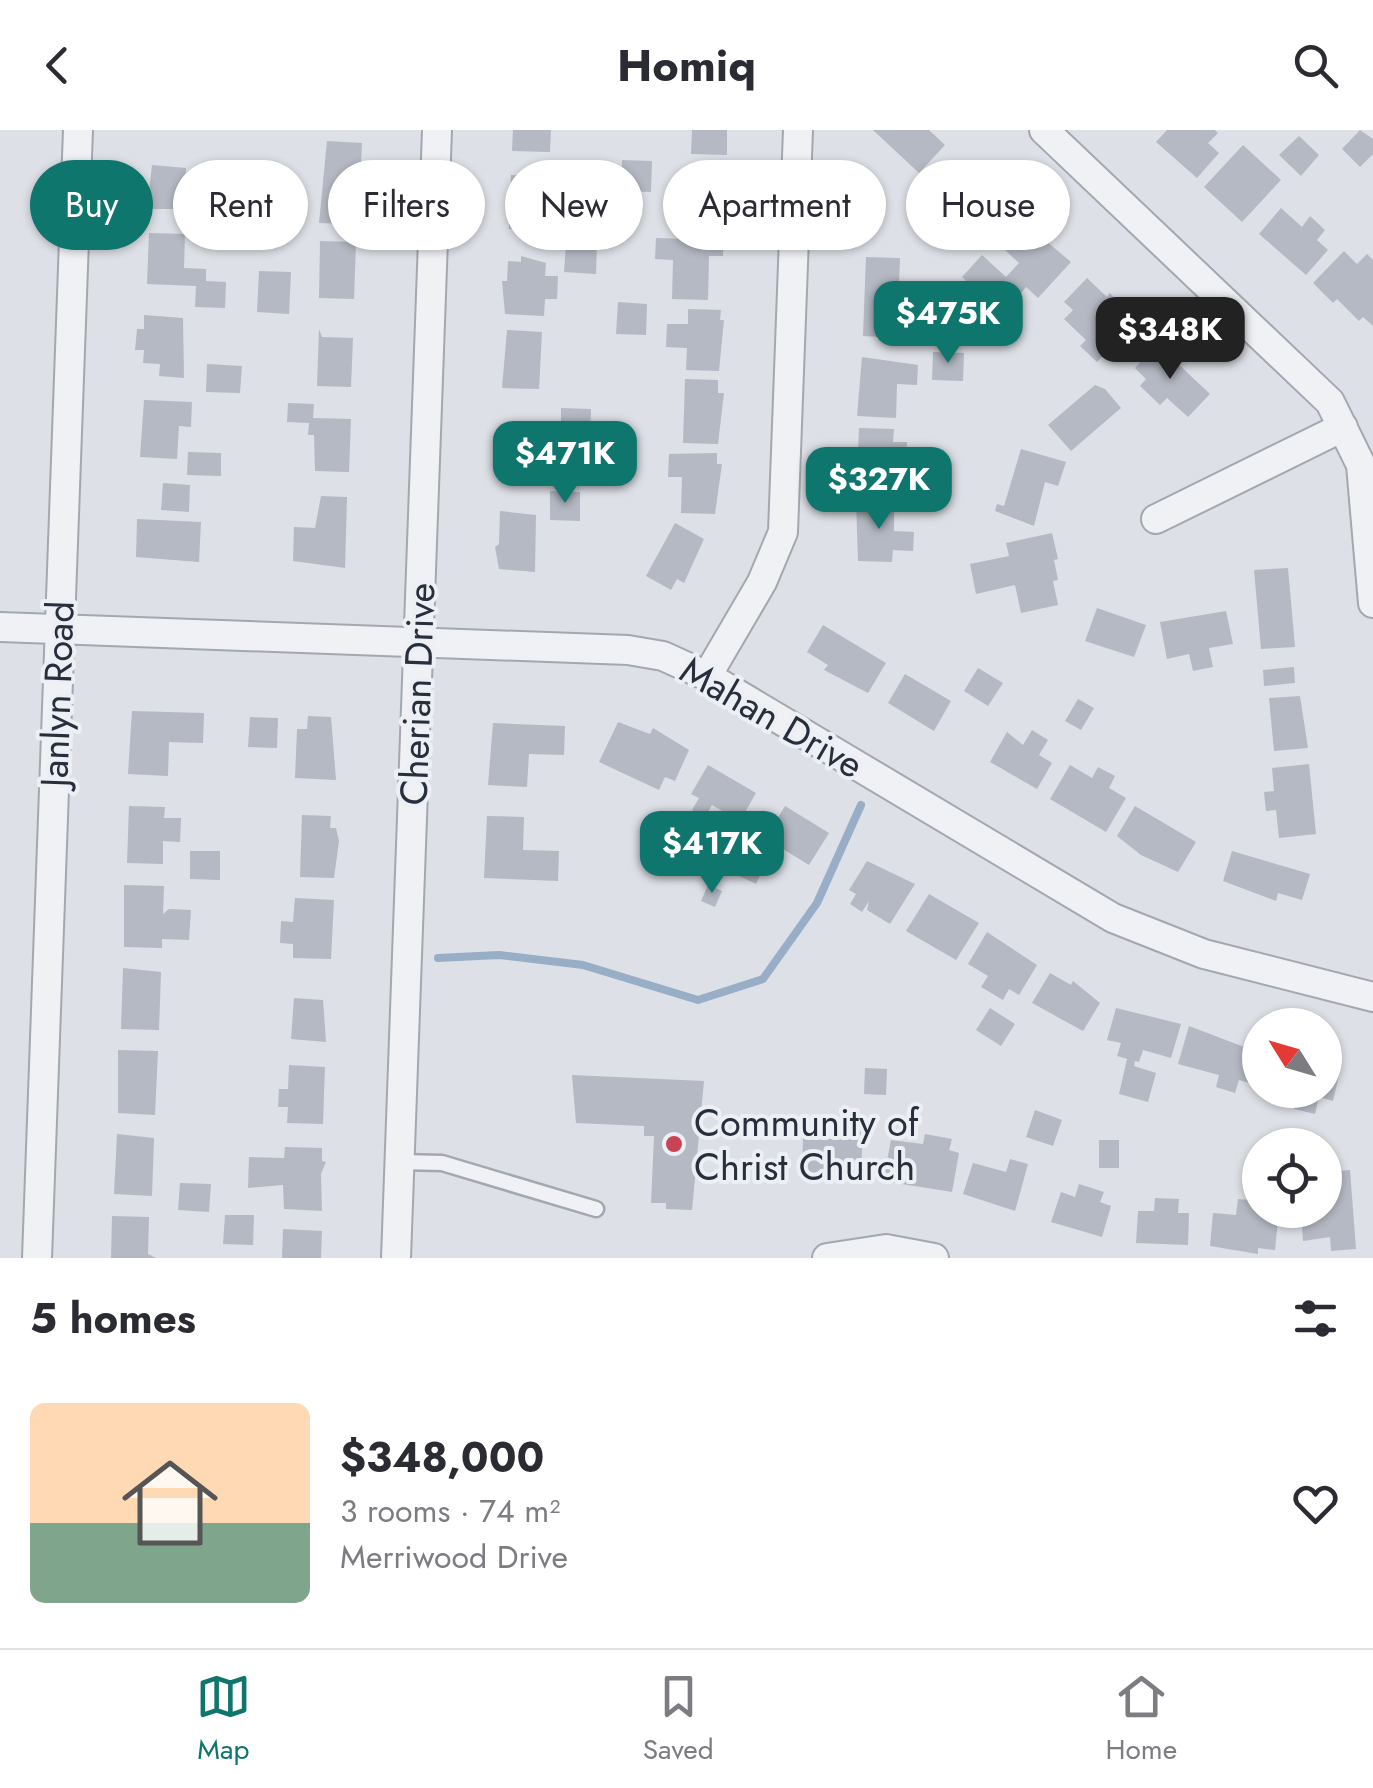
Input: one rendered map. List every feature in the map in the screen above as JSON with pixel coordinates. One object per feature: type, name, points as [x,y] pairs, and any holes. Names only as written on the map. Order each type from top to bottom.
[{"type":"street","name":"Janlyn Road","points":[[37,1258],[78,130]]},
{"type":"street","name":"Cherian Drive","points":[[396,1258],[437,130]]},
{"type":"street","points":[[707,676],[762,582],[784,532],[798,130]]},
{"type":"street","points":[[1044,130],[1318,388],[1344,427],[1360,465],[1373,603]]},
{"type":"street","points":[[1156,520],[1344,427]]},
{"type":"street","name":"Mahan Drive","points":[[0,627],[628,650],[663,656],[707,676],[1113,918],[1166,943],[1373,997]]},
{"type":"street","points":[[827,1258],[886,1249],[934,1258]]},
{"type":"lane","points":[[400,1162],[442,1163],[596,1209]]},
{"type":"building","points":[[513,130],[551,130],[550,152],[512,151]]},
{"type":"building","points":[[692,130],[727,130],[727,155],[691,154]]},
{"type":"building","points":[[873,130],[929,130],[945,145],[931,160],[906,161]]},
{"type":"building","points":[[1167,130],[1215,130],[1218,133],[1208,143],[1219,153],[1197,178],[1156,142]]},
{"type":"building","points":[[1360,130],[1373,139],[1373,154],[1360,167],[1342,149]]},
{"type":"building","points":[[1299,136],[1319,155],[1301,176],[1279,155]]},
{"type":"building","points":[[327,141],[362,143],[361,160],[328,160],[328,223],[319,223]]},
{"type":"building","points":[[1243,145],[1281,180],[1242,222],[1204,187]]},
{"type":"building","points":[[643,161],[652,161],[651,192],[643,192]]},
{"type":"building","points":[[153,165],[173,167],[173,209],[153,209]]},
{"type":"building","points":[[1281,208],[1302,227],[1310,216],[1325,230],[1317,240],[1328,250],[1306,275],[1259,234]]},
{"type":"building","points":[[153,233],[173,234],[173,250],[185,250],[184,268],[206,269],[206,281],[226,282],[225,308],[195,307],[196,286],[147,284]]},
{"type":"building","points":[[656,238],[663,238],[663,250],[723,250],[723,256],[709,256],[708,300],[672,299],[673,260],[655,259]]},
{"type":"building","points":[[320,241],[328,241],[328,250],[356,250],[354,299],[319,298]]},
{"type":"building","points":[[566,250],[597,250],[596,274],[564,272]]},
{"type":"building","points":[[1005,250],[1057,250],[1071,262],[1038,298],[1026,287],[1018,297],[1005,285],[990,302],[962,277],[982,255],[1006,277],[1019,263]]},
{"type":"building","points":[[1344,251],[1357,264],[1367,254],[1373,260],[1373,326],[1363,317],[1359,321],[1337,299],[1333,303],[1313,283]]},
{"type":"building","points":[[521,256],[546,263],[545,276],[558,276],[557,299],[545,299],[544,316],[505,314],[502,281],[507,281],[508,261],[521,262]]},
{"type":"building","points":[[866,257],[900,258],[897,338],[863,336]]},
{"type":"building","points":[[259,271],[291,272],[289,314],[257,312]]},
{"type":"building","points":[[1087,278],[1107,297],[1110,293],[1135,322],[1097,362],[1080,346],[1086,340],[1064,319],[1073,310],[1064,302]]},
{"type":"building","points":[[618,302],[647,304],[646,335],[616,334]]},
{"type":"building","points":[[688,309],[721,310],[720,320],[724,320],[719,371],[686,370],[687,348],[666,347],[667,324],[688,324]]},
{"type":"building","points":[[144,315],[183,318],[184,378],[159,376],[160,364],[143,363],[144,350],[135,350],[137,329],[144,329]]},
{"type":"building","points":[[319,329],[322,337],[353,338],[351,387],[317,386]]},
{"type":"building","points":[[507,330],[542,332],[539,389],[502,388]]},
{"type":"building","points":[[1157,344],[1210,394],[1188,417],[1167,398],[1160,405],[1140,386],[1146,379],[1135,368]]},
{"type":"building","points":[[933,352],[964,353],[963,381],[932,380]]},
{"type":"building","points":[[862,357],[918,365],[917,385],[897,384],[896,418],[857,416]]},
{"type":"building","points":[[207,364],[242,366],[240,393],[206,392]]},
{"type":"building","points":[[685,379],[718,380],[718,393],[724,393],[718,444],[683,443]]},
{"type":"building","points":[[1095,385],[1105,389],[1121,408],[1071,451],[1048,425]]},
{"type":"building","points":[[144,400],[192,402],[191,427],[179,426],[177,459],[140,457]]},
{"type":"building","points":[[288,403],[314,404],[313,418],[351,419],[349,472],[315,471],[314,435],[308,435],[309,423],[287,422]]},
{"type":"building","points":[[561,408],[591,409],[590,437],[561,437]]},
{"type":"building","points":[[502,426],[535,427],[533,476],[500,475]]},
{"type":"building","points":[[859,428],[894,429],[893,442],[907,442],[906,470],[893,470],[892,481],[858,479],[858,469],[851,469],[851,453],[858,453]]},
{"type":"building","points":[[1021,449],[1066,462],[1058,486],[1045,482],[1034,526],[995,511],[997,504],[1004,506]]},
{"type":"building","points":[[188,452],[221,453],[221,476],[187,475]]},
{"type":"building","points":[[717,453],[717,464],[722,464],[715,514],[681,513],[682,477],[668,477],[669,454]]},
{"type":"building","points":[[919,466],[945,466],[945,492],[919,492]]},
{"type":"building","points":[[163,483],[190,485],[189,512],[161,510]]},
{"type":"building","points":[[550,491],[580,492],[580,521],[550,520]]},
{"type":"building","points":[[321,496],[347,497],[345,568],[293,561],[294,527],[315,528]]},
{"type":"building","points":[[856,501],[894,502],[894,531],[914,532],[913,551],[893,550],[892,562],[858,561]]},
{"type":"building","points":[[500,511],[536,515],[535,572],[499,569],[495,547],[499,544]]},
{"type":"building","points":[[137,519],[201,522],[199,562],[136,557]]},
{"type":"building","points":[[675,523],[704,539],[684,583],[677,579],[671,590],[646,576]]},
{"type":"building","points":[[1052,533],[1058,559],[1054,560],[1058,580],[1053,581],[1058,605],[1021,613],[1015,585],[976,594],[970,564],[1009,556],[1006,543]]},
{"type":"building","points":[[1288,568],[1295,647],[1261,649],[1254,570]]},
{"type":"building","points":[[1097,608],[1146,625],[1134,657],[1085,641]]},
{"type":"building","points":[[1226,611],[1233,644],[1209,648],[1213,667],[1193,671],[1189,654],[1167,659],[1160,622]]},
{"type":"building","points":[[823,625],[886,663],[868,693],[824,670],[828,665],[807,652]]},
{"type":"building","points":[[1294,667],[1295,683],[1264,686],[1263,670]]},
{"type":"building","points":[[978,668],[1003,683],[988,706],[964,691]]},
{"type":"building","points":[[905,674],[951,701],[934,731],[888,703]]},
{"type":"building","points":[[1300,696],[1308,748],[1274,751],[1269,698]]},
{"type":"building","points":[[1078,699],[1094,708],[1081,730],[1065,721]]},
{"type":"building","points":[[132,711],[204,713],[203,743],[169,742],[168,776],[128,774]]},
{"type":"building","points":[[308,716],[331,717],[336,780],[295,778],[297,729],[307,729]]},
{"type":"building","points":[[250,717],[278,718],[277,748],[248,747]]},
{"type":"building","points":[[618,722],[650,734],[653,728],[689,750],[675,781],[665,777],[659,790],[599,762]]},
{"type":"building","points":[[493,723],[565,726],[564,755],[529,754],[527,787],[488,785]]},
{"type":"building","points":[[1032,730],[1048,740],[1039,755],[1052,763],[1037,789],[990,762],[1007,732],[1023,745]]},
{"type":"building","points":[[1309,764],[1316,834],[1279,838],[1276,810],[1266,811],[1264,792],[1274,791],[1272,768]]},
{"type":"building","points":[[708,765],[756,793],[740,821],[712,805],[705,817],[692,810],[699,798],[691,794]]},
{"type":"building","points":[[1070,765],[1092,778],[1098,767],[1115,776],[1109,788],[1126,798],[1106,832],[1050,799]]},
{"type":"building","points":[[129,806],[165,807],[164,818],[181,818],[180,842],[163,841],[163,864],[127,863]]},
{"type":"building","points":[[785,806],[829,833],[809,865],[765,838]]},
{"type":"building","points":[[1135,806],[1196,842],[1178,872],[1141,855],[1117,836]]},
{"type":"building","points":[[302,815],[331,816],[330,828],[336,828],[339,841],[334,878],[300,877]]},
{"type":"building","points":[[487,816],[524,817],[523,850],[559,851],[558,881],[484,878]]},
{"type":"building","points":[[190,851],[220,851],[220,880],[190,879]]},
{"type":"building","points":[[1232,851],[1310,874],[1302,900],[1278,893],[1276,901],[1223,881]]},
{"type":"building","points":[[745,853],[766,862],[756,884],[735,874]]},
{"type":"building","points":[[867,861],[915,884],[890,924],[867,910],[869,901],[862,912],[850,904],[856,894],[849,890]]},
{"type":"building","points":[[124,885],[164,886],[163,914],[169,909],[191,910],[189,940],[162,939],[162,948],[124,947]]},
{"type":"building","points":[[708,885],[722,891],[715,907],[701,901]]},
{"type":"building","points":[[929,894],[979,923],[956,960],[906,931]]},
{"type":"building","points":[[295,898],[334,900],[331,959],[293,958],[293,944],[280,943],[281,921],[293,922]]},
{"type":"building","points":[[987,932],[1037,965],[1019,995],[1009,989],[1003,1000],[981,987],[988,976],[968,964]]},
{"type":"building","points":[[123,968],[161,972],[159,1030],[121,1029]]},
{"type":"building","points":[[1050,973],[1071,985],[1073,981],[1100,1003],[1083,1031],[1032,1003]]},
{"type":"building","points":[[294,998],[323,1000],[326,1042],[291,1039]]},
{"type":"building","points":[[990,1008],[1015,1024],[1001,1046],[976,1030]]},
{"type":"building","points":[[1116,1008],[1181,1024],[1171,1058],[1143,1050],[1139,1062],[1135,1061],[1134,1066],[1156,1073],[1148,1102],[1119,1094],[1127,1059],[1117,1056],[1121,1043],[1107,1040]]},
{"type":"building","points":[[1189,1026],[1242,1046],[1242,1081],[1239,1080],[1235,1093],[1216,1087],[1219,1075],[1178,1064]]},
{"type":"building","points":[[118,1050],[158,1051],[155,1115],[118,1113]]},
{"type":"building","points":[[289,1065],[325,1067],[323,1124],[287,1123],[288,1107],[278,1107],[279,1089],[288,1089]]},
{"type":"building","points":[[865,1068],[887,1069],[886,1095],[864,1094]]},
{"type":"building","name":"Community of Christ Church","points":[[572,1075],[704,1081],[692,1210],[666,1209],[666,1203],[651,1203],[654,1136],[644,1136],[644,1126],[576,1123]]},
{"type":"building","points":[[1294,1108],[1316,1108],[1315,1114]]},
{"type":"building","points":[[1035,1110],[1062,1120],[1053,1146],[1026,1137]]},
{"type":"building","points":[[838,1125],[863,1126],[861,1175],[802,1172],[803,1138],[837,1139]]},
{"type":"building","points":[[117,1134],[154,1138],[152,1196],[114,1194]]},
{"type":"building","points":[[925,1134],[952,1139],[949,1150],[959,1153],[952,1192],[883,1181],[891,1140],[923,1144]]},
{"type":"building","points":[[1099,1140],[1119,1140],[1119,1168],[1099,1168]]},
{"type":"building","points":[[285,1147],[322,1148],[322,1161],[326,1162],[321,1174],[322,1211],[284,1209],[283,1185],[248,1188],[249,1157],[284,1158]]},
{"type":"building","points":[[1010,1159],[1028,1164],[1015,1211],[963,1194],[973,1163],[1006,1172]]},
{"type":"building","points":[[1350,1170],[1356,1249],[1331,1251],[1330,1237],[1303,1241],[1302,1228],[1342,1228],[1342,1171]]},
{"type":"building","points":[[180,1183],[211,1184],[209,1212],[178,1210]]},
{"type":"building","points":[[1079,1184],[1104,1192],[1100,1202],[1111,1206],[1102,1237],[1051,1222],[1061,1192],[1075,1197]]},
{"type":"building","points":[[1155,1198],[1179,1199],[1178,1213],[1189,1213],[1188,1245],[1136,1243],[1138,1211],[1154,1211]]},
{"type":"building","points":[[1238,1199],[1242,1199],[1242,1228],[1277,1228],[1275,1250],[1258,1248],[1258,1254],[1210,1246],[1213,1213],[1236,1215]]},
{"type":"building","points":[[225,1215],[254,1215],[253,1245],[223,1244]]},
{"type":"building","points":[[112,1216],[149,1217],[148,1254],[156,1258],[111,1258]]},
{"type":"building","points":[[283,1229],[322,1231],[321,1258],[282,1258]]},
{"type":"waterway","points":[[438,958],[499,955],[583,965],[698,1000],[763,979],[817,903],[861,805]]},
{"type":"place","name":"Community of Christ Church","points":[[674,1144]]}]
